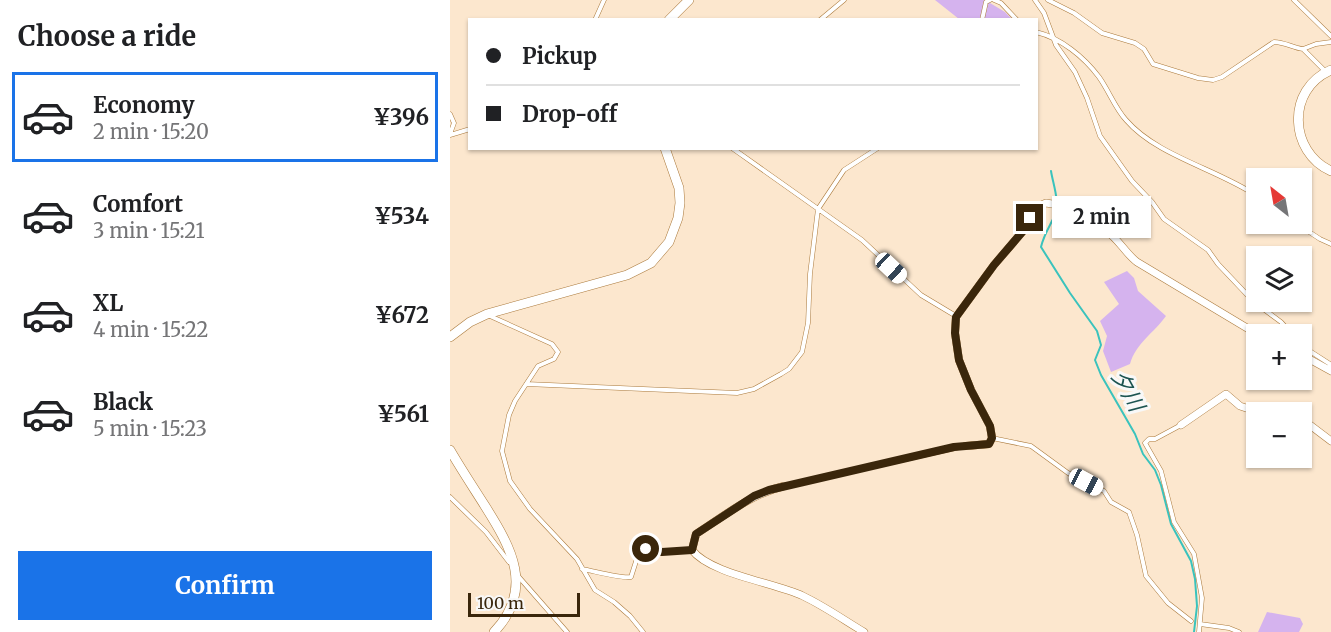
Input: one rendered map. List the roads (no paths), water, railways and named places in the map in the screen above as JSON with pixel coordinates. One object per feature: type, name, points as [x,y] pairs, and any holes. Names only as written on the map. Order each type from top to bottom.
[{"type":"street","points":[[671,18],[689,0]]},
{"type":"street","points":[[1328,72],[1306,91],[1299,105],[1298,120],[1299,134],[1313,160],[1331,171]]},
{"type":"street","points":[[450,337],[470,322],[487,314],[619,278],[651,263],[660,254],[675,230],[680,202],[679,188],[666,150]]},
{"type":"street","points":[[966,446],[989,444],[992,438],[990,426],[971,390],[959,360],[955,333],[956,317],[994,265],[1024,230],[1037,207],[1046,203],[1058,205],[1073,224],[1079,227],[1098,226],[1108,232],[1126,254],[1137,262],[1246,327]]},
{"type":"street","points":[[1312,360],[1330,370]]},
{"type":"street","points":[[1181,426],[1226,394],[1240,406],[1246,408]]},
{"type":"street","points":[[1312,427],[1331,441]]},
{"type":"street","points":[[450,450],[501,532],[512,554],[516,586],[509,611],[494,632]]},
{"type":"street","points":[[784,486],[754,496],[696,534],[692,550],[697,557],[720,568],[802,595],[864,632]]},
{"type":"lane","points":[[596,18],[604,0]]},
{"type":"lane","points":[[822,18],[844,0]]},
{"type":"lane","points":[[982,18],[986,2],[992,0],[1001,3],[1015,18]]},
{"type":"lane","points":[[1035,0],[1044,13],[1056,45],[1075,72],[1100,136],[1132,181],[1164,219],[1208,250],[1254,302],[1283,324]]},
{"type":"lane","points":[[1048,0],[1074,13],[1102,33],[1135,43],[1144,49],[1153,64],[1198,78],[1213,80],[1222,77],[1274,42],[1283,42],[1296,48],[1331,42]]},
{"type":"lane","points":[[1294,0],[1331,36]]},
{"type":"lane","points":[[1038,32],[1053,36],[1098,76],[1125,120],[1153,144],[1246,188]]},
{"type":"lane","points":[[1303,48],[1328,72]]},
{"type":"lane","points":[[450,114],[454,123],[450,134]]},
{"type":"lane","points":[[450,134],[468,130]]},
{"type":"lane","points":[[735,150],[833,222],[862,240],[921,295],[956,317]]},
{"type":"lane","points":[[526,384],[737,393],[754,389],[789,369],[802,352],[808,323],[810,274],[818,209],[844,170],[875,150]]},
{"type":"lane","points":[[1312,234],[1331,244]]},
{"type":"lane","points":[[487,314],[552,344],[558,352],[554,359],[538,366],[515,401],[509,415],[502,451],[510,481],[530,509],[577,559],[595,590],[614,602],[643,632]]},
{"type":"lane","points":[[1312,352],[1330,364],[1330,370]]},
{"type":"lane","points":[[1181,426],[1155,439],[1149,439],[1145,444],[1161,471],[1174,522],[1194,555],[1202,598],[1199,632]]},
{"type":"lane","points":[[992,438],[1030,446],[1068,472],[1104,491],[1111,502],[1129,512],[1146,576],[1168,603],[1191,621]]},
{"type":"lane","points":[[784,486],[966,446]]},
{"type":"lane","points":[[450,497],[486,532],[516,573],[567,632]]},
{"type":"lane","points":[[582,569],[612,574],[622,579],[631,577],[639,552],[646,549],[662,552],[692,550]]},
{"type":"lane","points":[[1200,624],[1229,628],[1239,632]]},
{"type":"waterway","name":"夕川","points":[[1051,171],[1056,210],[1041,247],[1097,331],[1101,345],[1095,360],[1101,375],[1135,434],[1143,454],[1155,470],[1161,485],[1171,524],[1191,561],[1197,606],[1194,632]]}]
